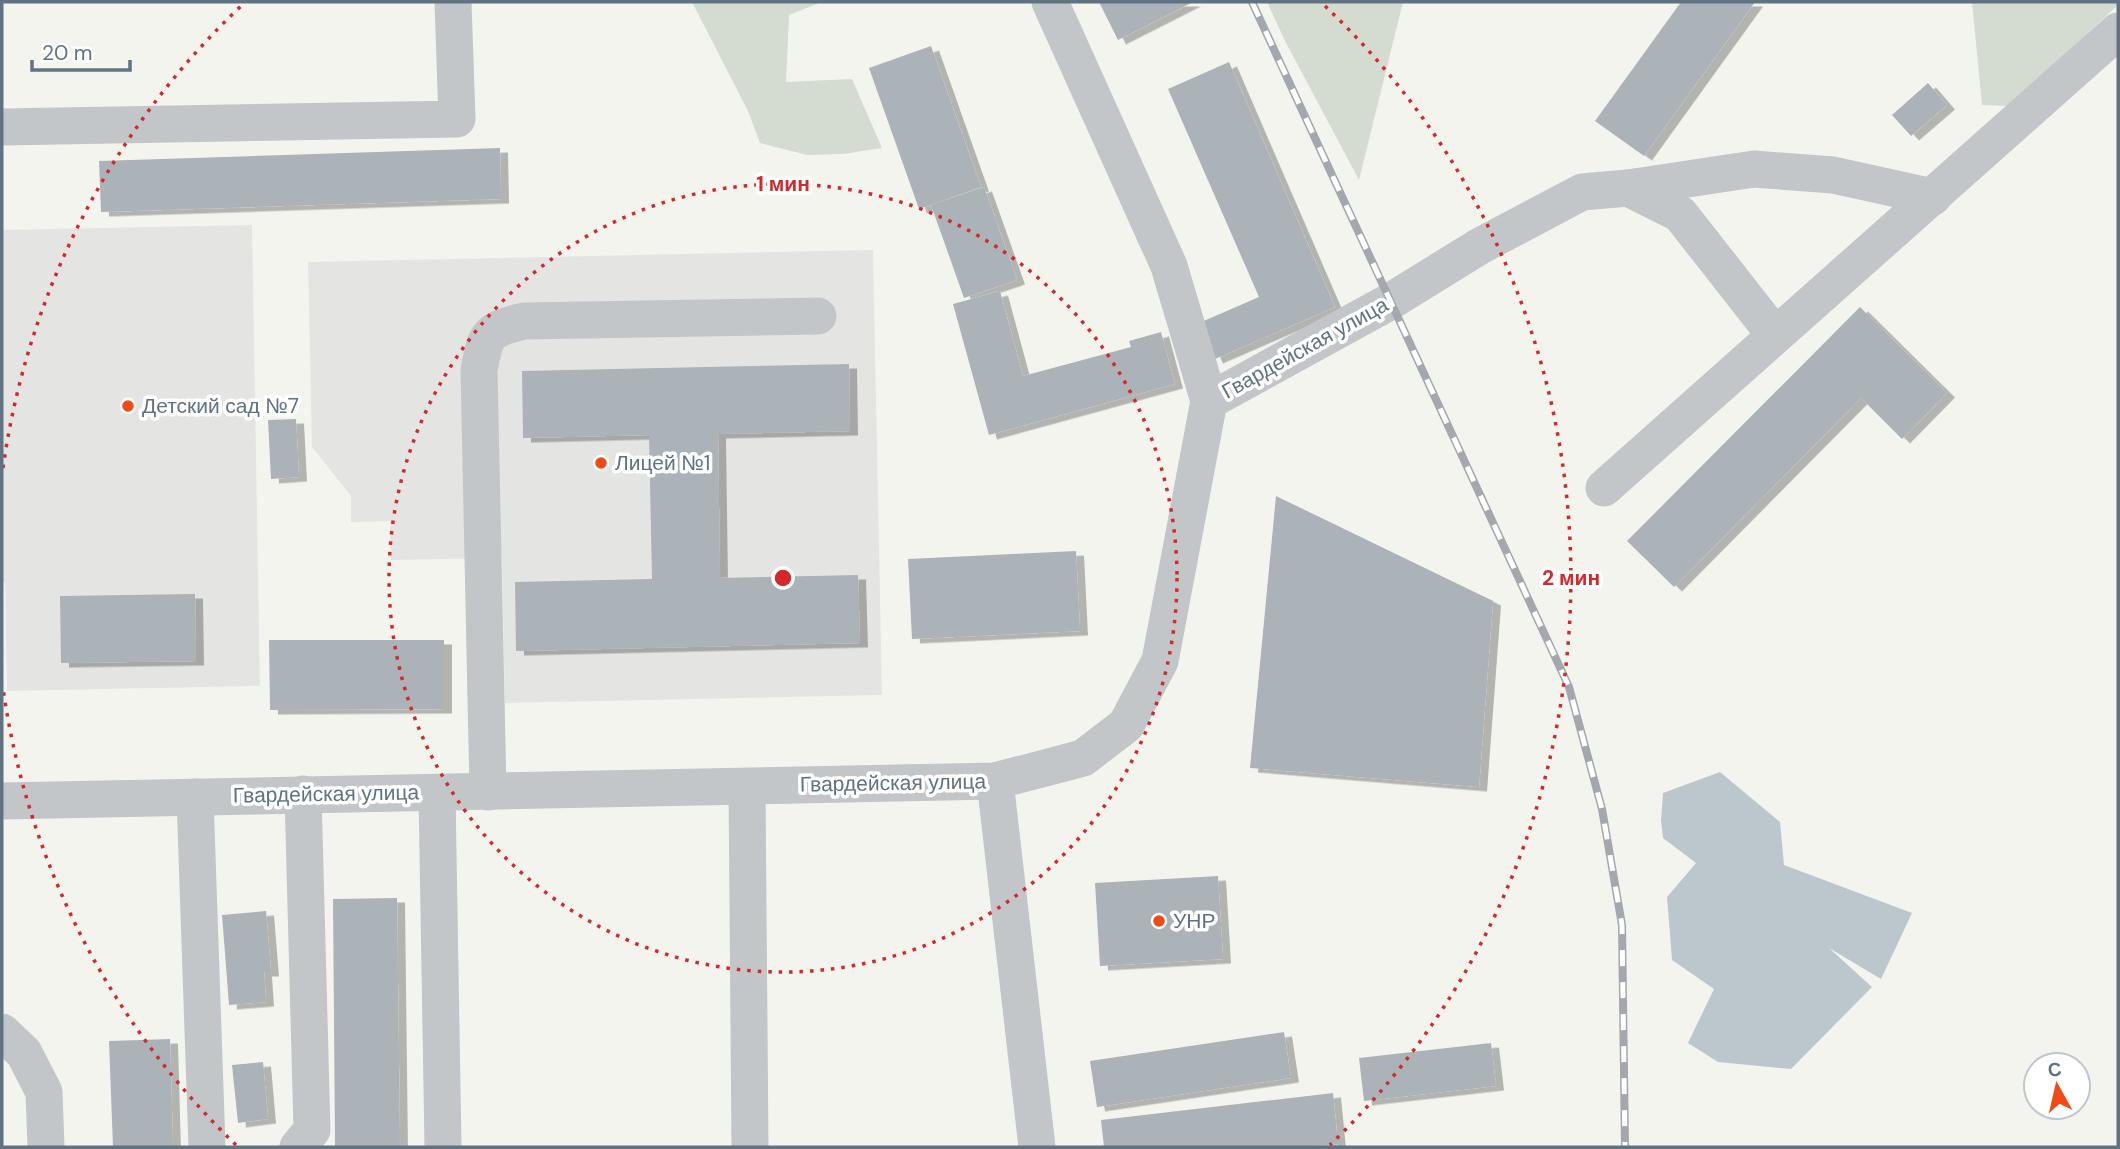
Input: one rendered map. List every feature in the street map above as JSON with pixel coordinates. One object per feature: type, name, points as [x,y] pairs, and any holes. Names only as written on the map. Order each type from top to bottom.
[{"type":"street","points":[[2,127],[457,119],[453,2]]},
{"type":"street","points":[[1050,2],[1169,266],[1209,401]]},
{"type":"street","points":[[1604,488],[2118,31]]},
{"type":"street","name":"Гвардейская улица","points":[[3,797],[195,797],[995,781],[1083,758],[1126,725],[1160,661],[1209,401],[1391,300],[1480,246],[1582,192],[1628,188],[1754,169],[1833,175],[1933,197]]},
{"type":"street","points":[[1628,188],[1679,215],[1775,335]]},
{"type":"street","points":[[488,792],[479,370],[485,342],[499,327],[524,321],[818,316]]},
{"type":"street","points":[[995,781],[1037,1147]]},
{"type":"street","points":[[747,787],[750,1147]]},
{"type":"street","points":[[437,793],[443,1147]]},
{"type":"street","points":[[298,1147],[312,1130],[303,794]]},
{"type":"street","points":[[195,797],[207,1147]]},
{"type":"street","points":[[2,1032],[24,1053],[44,1092],[46,1147]]},
{"type":"shaded area","points":[[692,2],[822,2],[789,15],[786,82],[852,79],[882,148],[843,154],[807,155],[760,143],[748,111]]},
{"type":"shaded area","points":[[1267,2],[1403,2],[1359,180],[1285,41]]},
{"type":"shaded area","points":[[1972,2],[2118,2],[2118,5],[2009,106],[1982,105]]},
{"type":"shaded area","name":"Детский сад №7","points":[[252,225],[260,686],[7,691],[5,582],[2,581],[2,230]]},
{"type":"shaded area","name":"Лицей №1","points":[[873,250],[882,695],[505,703],[502,558],[391,560],[390,521],[351,522],[351,496],[312,447],[308,262]]},
{"type":"shaded area","points":[[1720,772],[1780,822],[1784,865],[1912,913],[1881,979],[1829,948],[1872,987],[1791,1069],[1718,1062],[1688,1043],[1714,989],[1672,960],[1667,897],[1696,863],[1663,838],[1663,793]]},
{"type":"building","points":[[1099,2],[1193,2],[1118,40]]},
{"type":"building","points":[[1681,2],[1755,2],[1644,156],[1595,121]]},
{"type":"building","points":[[931,46],[981,187],[919,209],[869,68]]},
{"type":"building","points":[[1229,62],[1335,307],[1215,359],[1199,323],[1259,297],[1168,89]]},
{"type":"building","points":[[1928,83],[1947,105],[1911,136],[1892,115]]},
{"type":"building","points":[[500,148],[501,199],[101,212],[99,161]]},
{"type":"building","points":[[984,187],[1017,280],[964,298],[931,205]]},
{"type":"building","points":[[1000,291],[1023,376],[1131,347],[1129,341],[1161,332],[1175,384],[989,435],[953,304]]},
{"type":"building","points":[[1860,307],[1947,393],[1902,439],[1861,398],[1674,587],[1627,541]]},
{"type":"building","points":[[849,364],[850,431],[718,434],[720,578],[858,575],[860,643],[516,651],[515,582],[652,579],[649,435],[523,438],[522,371]]},
{"type":"building","points":[[296,419],[299,477],[271,479],[268,420]]},
{"type":"building","points":[[1276,496],[1493,601],[1479,787],[1250,768]]},
{"type":"building","points":[[1076,551],[1080,631],[912,639],[908,559]]},
{"type":"building","points":[[195,594],[196,661],[61,663],[60,596]]},
{"type":"building","points":[[269,640],[444,640],[444,709],[270,710]]},
{"type":"building","name":"УНР","points":[[1218,876],[1223,959],[1100,966],[1095,883]]},
{"type":"building","points":[[397,898],[400,1147],[335,1147],[333,899]]},
{"type":"building","points":[[266,911],[271,972],[264,972],[266,1002],[229,1005],[222,915]]},
{"type":"building","points":[[1284,1032],[1291,1078],[1097,1107],[1090,1061]]},
{"type":"building","points":[[170,1039],[173,1147],[113,1147],[109,1041]]},
{"type":"building","points":[[1491,1043],[1496,1086],[1364,1101],[1359,1058]]},
{"type":"building","points":[[263,1062],[268,1119],[238,1123],[232,1065]]},
{"type":"building","points":[[1333,1093],[1338,1144],[1309,1147],[1104,1147],[1101,1120]]},
{"type":"railway","points":[[1252,2],[1569,687],[1602,809],[1622,925],[1625,1147]]},
{"type":"place","name":"Детский сад №7","points":[[128,406]]},
{"type":"place","name":"Лицей №1","points":[[601,463]]},
{"type":"place","name":"УНР","points":[[1159,921]]}]
